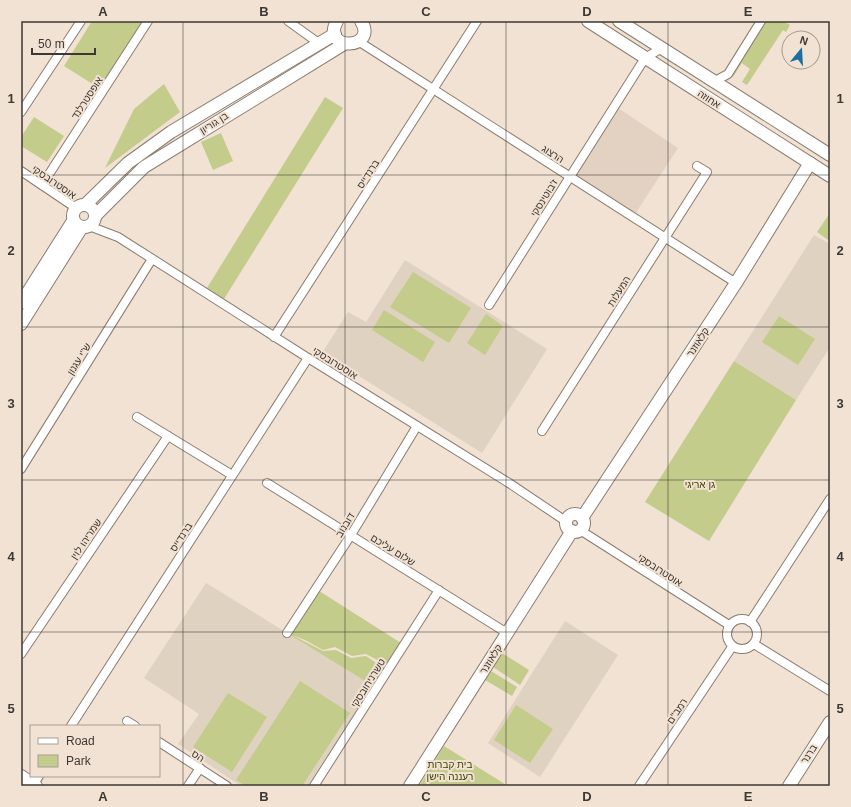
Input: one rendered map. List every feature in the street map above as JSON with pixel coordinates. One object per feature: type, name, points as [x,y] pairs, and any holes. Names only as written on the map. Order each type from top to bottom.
[{"type":"main road","name":"אחוזה","points":[[588,21],[830,176]]},
{"type":"main road","name":"אחוזה","points":[[619,21],[830,155]]},
{"type":"main road","points":[[358,41],[364,33],[365,23]]},
{"type":"main road","name":"בן גוריון","points":[[80,207],[128,163],[171,132],[320,44],[334,25]]},
{"type":"main road","points":[[334,25],[344,44]]},
{"type":"main road","name":"בן גוריון","points":[[21,303],[85,223],[144,167],[344,44],[354,44],[358,41]]},
{"type":"main road","name":"קלאוזנר","points":[[410,786],[573,528],[584,523],[582,518],[736,283],[810,163]]},
{"type":"main road","points":[[80,207],[93,210],[85,223],[73,214],[80,207]]},
{"type":"main road","name":"בן גוריון","points":[[21,324],[85,223]]},
{"type":"main road","name":"ברנר","points":[[789,786],[830,722]]},
{"type":"main road","points":[[21,776],[37,782]]},
{"type":"street","points":[[21,112],[81,21]]},
{"type":"street","name":"אופסטרלנד","points":[[42,185],[148,21]]},
{"type":"street","points":[[288,21],[320,44]]},
{"type":"street","name":"ברנדייס","points":[[274,337],[477,21]]},
{"type":"street","points":[[715,82],[728,74],[761,21]]},
{"type":"street","name":"הרצוג","points":[[358,41],[736,283]]},
{"type":"street","name":"ז'בוטינסקי","points":[[489,305],[645,58],[662,48]]},
{"type":"street","name":"המעלות","points":[[542,431],[707,172],[698,166]]},
{"type":"street","name":"אוסטרובסקי","points":[[21,172],[80,207]]},
{"type":"street","name":"אוסטרובסקי","points":[[85,223],[118,237],[274,337],[509,483],[573,528],[729,625]]},
{"type":"street","name":"ש''י עגנון","points":[[21,469],[152,259]]},
{"type":"street","name":"ברנדייס","points":[[72,725],[308,358]]},
{"type":"street","points":[[137,417],[232,475]]},
{"type":"street","name":"דובנוב","points":[[287,633],[350,535],[417,426]]},
{"type":"street","name":"שמריהו לוין","points":[[21,654],[168,436]]},
{"type":"street","name":"שלום עליכם","points":[[267,483],[508,633]]},
{"type":"street","points":[[750,622],[830,499]]},
{"type":"street","name":"טשרניחובסקי","points":[[314,786],[439,590]]},
{"type":"street","points":[[739,619],[750,622],[754,625],[757,635],[754,644],[746,649],[736,649],[732,647],[726,634],[729,625],[739,619]]},
{"type":"street","points":[[754,644],[830,691]]},
{"type":"street","name":"רמב\"ם","points":[[639,786],[732,647]]},
{"type":"street","points":[[127,721],[133,725]]},
{"type":"street","name":"הס","points":[[160,743],[227,786]]},
{"type":"street","points":[[188,786],[200,768]]},
{"type":"shaded area","points":[[618,108],[678,148],[635,214],[574,175]]},
{"type":"shaded area","points":[[814,235],[830,244],[830,347],[796,400],[734,361]]},
{"type":"shaded area","points":[[405,260],[547,349],[482,453],[322,353],[348,312],[366,322]]},
{"type":"shaded area","points":[[206,583],[373,686],[308,786],[241,786],[178,744],[199,714],[144,678]]},
{"type":"shaded area","points":[[565,621],[618,655],[540,777],[488,743]]},
{"type":"green space","points":[[92,21],[143,21],[99,88],[64,66]]},
{"type":"green space","points":[[761,21],[783,21],[790,25],[787,30],[781,30],[781,33],[747,85],[742,82],[750,69],[742,63],[733,77],[728,73]]},
{"type":"green space","points":[[164,84],[180,112],[105,168],[134,109]]},
{"type":"green space","points":[[325,97],[343,108],[224,299],[207,288]]},
{"type":"green space","points":[[34,117],[64,136],[47,162],[21,146],[21,137]]},
{"type":"green space","points":[[221,133],[233,161],[213,170],[201,142]]},
{"type":"green space","points":[[830,213],[830,237],[828,240],[817,232]]},
{"type":"green space","points":[[413,272],[471,308],[449,343],[390,307]]},
{"type":"green space","points":[[384,310],[435,342],[423,362],[372,330]]},
{"type":"green space","points":[[486,314],[503,326],[485,355],[467,343]]},
{"type":"green space","points":[[779,316],[815,339],[798,365],[762,342]]},
{"type":"green space","name":"גן אריגי","points":[[734,361],[796,400],[709,541],[645,502]]},
{"type":"green space","points":[[316,589],[401,643],[387,665],[366,654],[352,656],[335,647],[323,650],[292,635],[323,651],[336,650],[351,658],[366,656],[385,669],[373,686],[287,633]]},
{"type":"green space","points":[[502,653],[529,670],[520,685],[493,667]]},
{"type":"green space","points":[[491,671],[517,687],[512,696],[485,680]]},
{"type":"green space","points":[[300,681],[350,713],[302,786],[246,786],[236,780]]},
{"type":"green space","points":[[228,693],[267,717],[232,772],[193,747]]},
{"type":"green space","points":[[516,705],[553,729],[530,763],[494,740]]},
{"type":"green space","name":"בית קברות רעננה הישן","points":[[444,746],[508,786],[419,786]]}]
